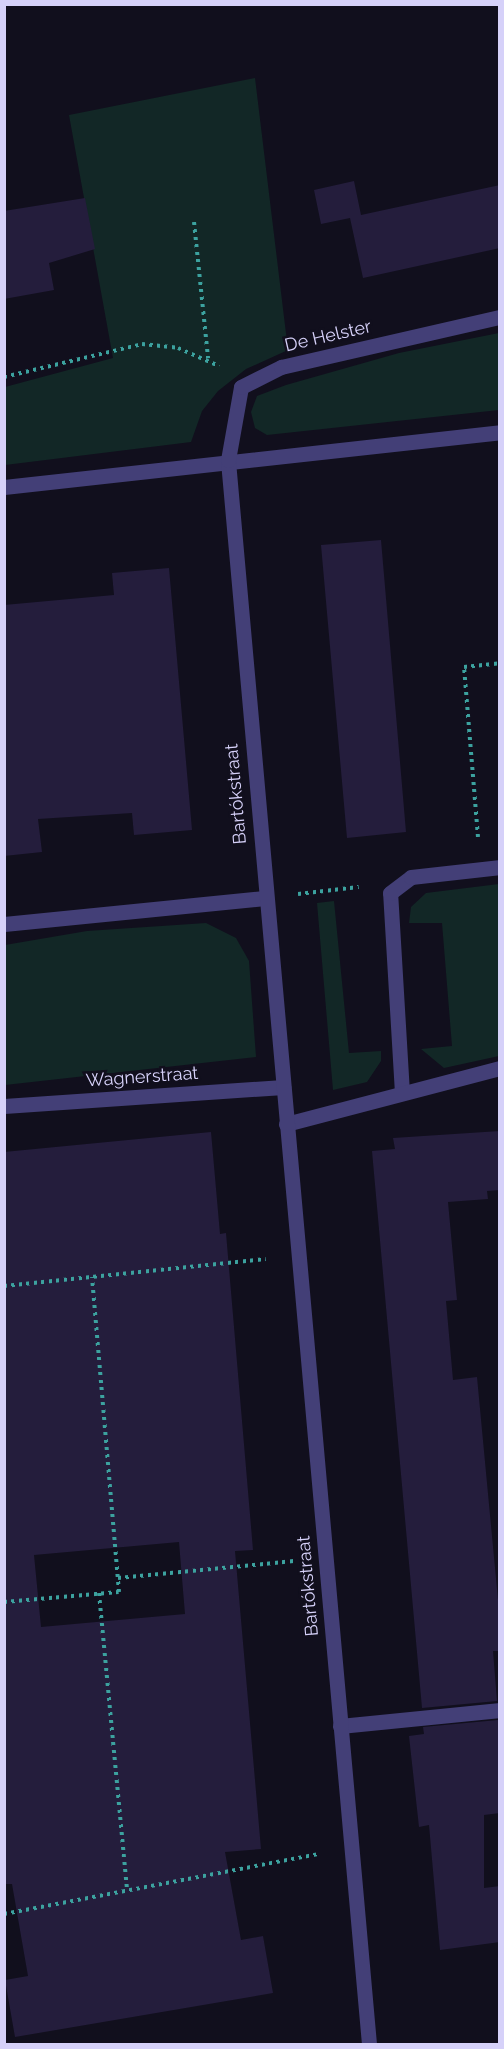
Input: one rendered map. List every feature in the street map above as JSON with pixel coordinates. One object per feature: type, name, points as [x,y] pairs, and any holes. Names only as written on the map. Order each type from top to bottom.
[{"type":"street","name":"De Helster","points":[[241,387],[281,367],[500,317]]},
{"type":"street","points":[[228,460],[241,387]]},
{"type":"street","points":[[4,487],[228,460],[500,432]]},
{"type":"street","name":"Bartókstraat","points":[[228,460],[265,898],[369,2044]]},
{"type":"street","points":[[402,1094],[390,893],[398,884],[411,877],[500,867]]},
{"type":"street","points":[[4,924],[265,898]]},
{"type":"street","points":[[286,1124],[500,1068]]},
{"type":"street","name":"Wagnerstraat","points":[[4,1106],[283,1087]]},
{"type":"street","points":[[340,1726],[500,1710]]},
{"type":"path","points":[[194,222],[208,358]]},
{"type":"path","points":[[4,377],[117,346],[178,348],[208,358],[241,387]]},
{"type":"path","points":[[481,869],[464,667],[500,663]]},
{"type":"path","points":[[265,898],[398,884]]},
{"type":"path","points":[[4,1286],[298,1256]]},
{"type":"path","points":[[4,1602],[119,1592],[92,1277]]},
{"type":"path","points":[[118,1578],[325,1559]]},
{"type":"path","points":[[99,1593],[128,1890]]},
{"type":"path","points":[[4,1914],[351,1848]]},
{"type":"green space","points":[[255,78],[288,350],[246,369],[218,391],[202,411],[191,442],[5,465],[5,387],[113,358],[69,115]]},
{"type":"green space","points":[[499,333],[499,410],[267,435],[255,428],[251,412],[257,396],[286,385],[399,353]]},
{"type":"green space","points":[[499,884],[499,1056],[444,1068],[421,1049],[452,1046],[442,923],[409,923],[411,907],[426,893]]},
{"type":"green space","points":[[334,901],[349,1053],[381,1051],[381,1061],[367,1082],[333,1090],[317,903]]},
{"type":"green space","points":[[206,923],[236,938],[249,961],[256,1057],[5,1085],[5,945],[87,931]]},
{"type":"building","points":[[354,181],[361,215],[500,185],[500,248],[363,278],[350,218],[321,224],[314,190]]},
{"type":"building","points":[[85,198],[95,249],[49,263],[54,290],[4,299],[4,211]]},
{"type":"building","points":[[381,540],[406,832],[347,838],[321,545]]},
{"type":"building","points":[[169,568],[192,830],[134,835],[132,813],[38,819],[42,852],[4,856],[4,605],[114,595],[112,573]]},
{"type":"building","points":[[500,1131],[500,1190],[487,1191],[488,1199],[448,1202],[457,1300],[446,1301],[453,1380],[477,1377],[500,1621],[500,1651],[493,1651],[497,1701],[422,1708],[372,1151],[395,1149],[393,1138]]},
{"type":"building","points":[[211,1132],[220,1234],[226,1233],[253,1550],[235,1551],[261,1849],[225,1852],[241,1940],[263,1936],[273,1993],[15,2037],[5,1980],[28,1976],[12,1884],[4,1884],[4,1152]],"holes":[[[179,1542],[185,1614],[41,1627],[34,1555]]]},
{"type":"building","points":[[498,1720],[500,1813],[484,1815],[484,1888],[500,1886],[500,1942],[440,1950],[429,1825],[419,1827],[409,1736],[424,1734],[423,1727]]}]
